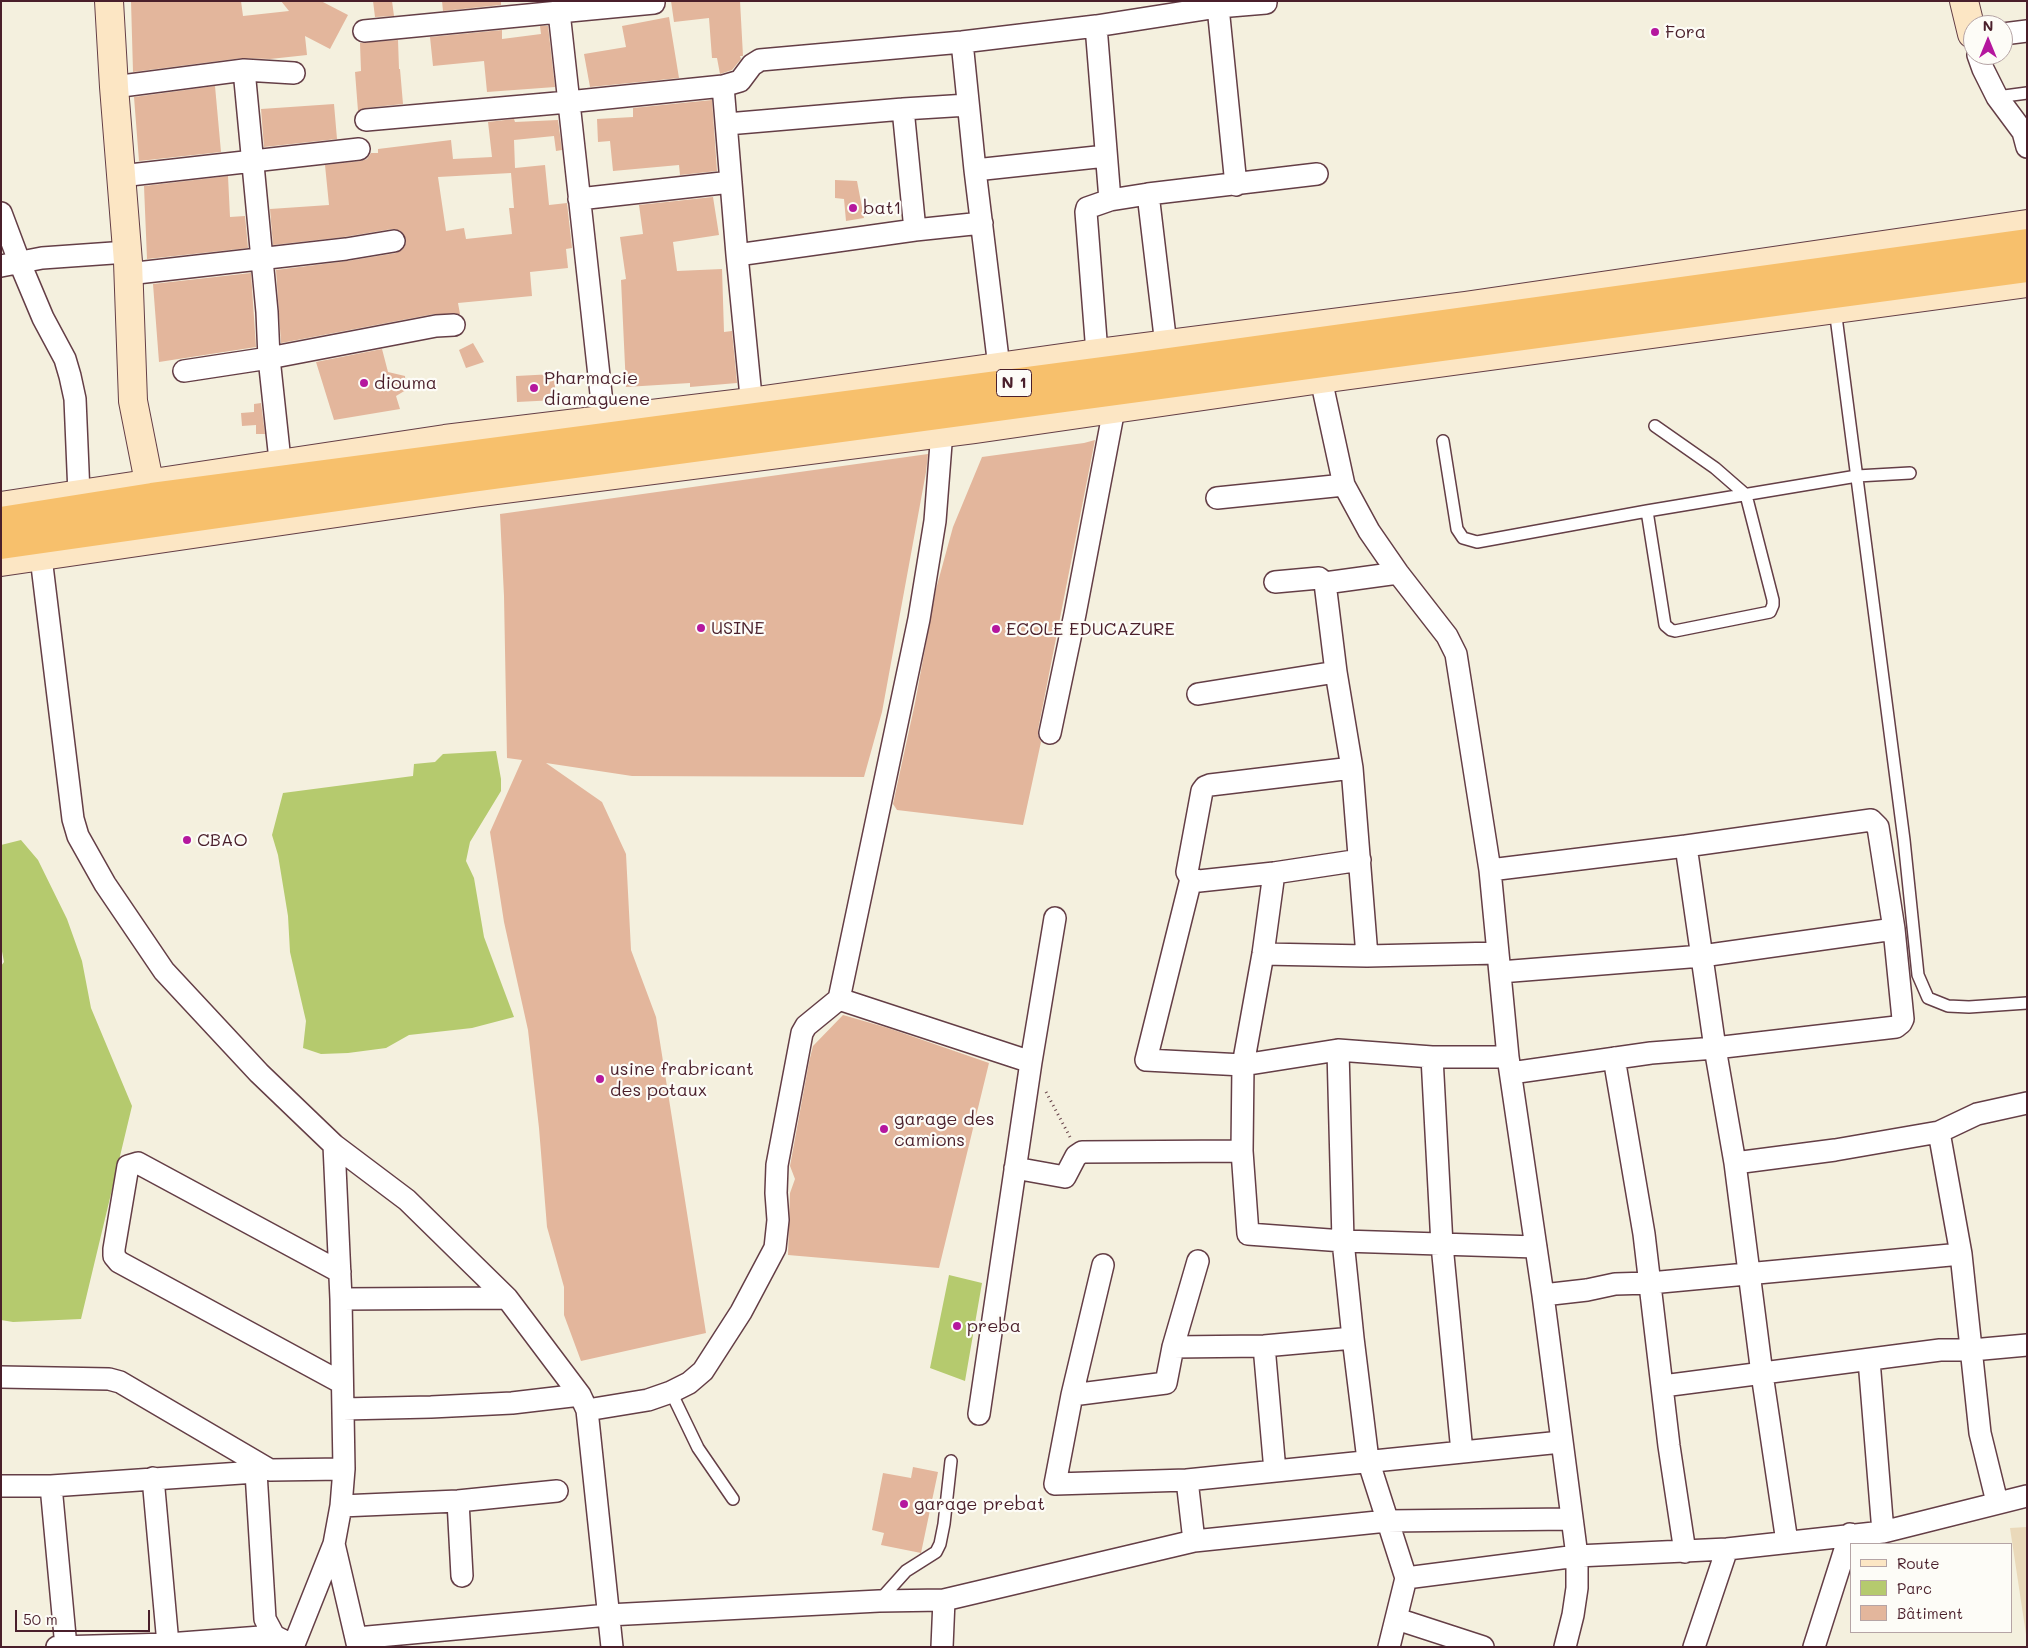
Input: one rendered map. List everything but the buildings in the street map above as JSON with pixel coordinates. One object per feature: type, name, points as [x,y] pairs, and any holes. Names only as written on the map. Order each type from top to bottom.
[{"type":"highway","name":"N 1","points":[[1,545],[41,548],[154,510],[281,471],[752,409],[1134,368],[2027,243]]},
{"type":"highway","name":"N 1","points":[[1,521],[154,510],[318,508],[943,423],[2027,268]]},
{"type":"street","points":[[1,506],[79,494],[154,510],[133,401],[127,263],[109,1]]},
{"type":"street","points":[[1964,1],[1968,15]]},
{"type":"street","points":[[364,31],[654,3]]},
{"type":"street","points":[[366,120],[724,86],[740,82],[752,65],[760,60],[962,42],[1096,26],[1176,7],[1218,7],[1266,3]]},
{"type":"street","points":[[1218,7],[1236,185]]},
{"type":"street","points":[[559,12],[604,421]]},
{"type":"street","points":[[1096,26],[1110,200]]},
{"type":"street","points":[[2013,33],[2027,31]]},
{"type":"street","points":[[962,42],[975,170],[1000,367]]},
{"type":"street","points":[[1982,65],[1997,97],[2024,132],[2027,147]]},
{"type":"street","points":[[114,87],[244,70],[294,73]]},
{"type":"street","points":[[244,70],[268,312],[269,358],[281,471],[445,439],[604,421],[752,409],[1000,367],[1466,306],[2027,224]]},
{"type":"street","points":[[724,86],[736,255],[752,409]]},
{"type":"street","points":[[727,124],[968,105]]},
{"type":"street","points":[[903,109],[914,230]]},
{"type":"street","points":[[121,176],[359,149]]},
{"type":"street","points":[[975,170],[1106,156]]},
{"type":"street","points":[[1098,353],[1086,212],[1090,205],[1148,194],[1317,174]]},
{"type":"street","points":[[579,199],[731,182]]},
{"type":"street","points":[[1148,194],[1166,344]]},
{"type":"street","points":[[1,213],[10,264],[43,318],[65,359],[70,376],[75,399],[79,494]]},
{"type":"street","points":[[736,255],[914,230],[982,223]]},
{"type":"street","points":[[10,264],[262,259],[394,241]]},
{"type":"street","points":[[342,1409],[431,1408],[512,1403],[583,1403],[648,1400],[689,1383],[703,1371],[742,1312],[775,1248],[778,1220],[776,1165],[802,1033],[806,1026],[839,999],[919,620],[935,521],[943,423],[1114,408],[2027,283]]},
{"type":"street","points":[[184,371],[269,358],[454,324]]},
{"type":"street","points":[[1321,379],[1344,485],[1368,531],[1447,636],[1456,654],[1490,870],[1509,1065],[1543,1295],[1577,1556],[1577,1588],[1565,1647]]},
{"type":"street","points":[[1050,733],[1114,408]]},
{"type":"street","points":[[1217,498],[1344,485]]},
{"type":"street","points":[[1,562],[41,548],[72,810],[78,836],[105,884],[164,971],[259,1073],[334,1145],[407,1200],[507,1298],[583,1403],[612,1647]]},
{"type":"street","points":[[1275,582],[1319,578],[1325,582],[1398,573]]},
{"type":"street","points":[[1325,582],[1336,672],[1352,768],[1367,956]]},
{"type":"street","points":[[1198,694],[1336,672]]},
{"type":"street","points":[[1352,768],[1210,785],[1202,791],[1187,872],[1190,879],[1146,1060],[1243,1064],[1338,1050],[1432,1056],[1509,1065],[1614,1058],[1896,1027],[1904,1019],[1894,929],[1878,827],[1871,820],[1686,846],[1490,870]]},
{"type":"street","points":[[1686,846],[1715,1048],[1735,1163],[1748,1274],[1788,1542]]},
{"type":"street","points":[[1190,879],[1199,881],[1274,873],[1360,860]]},
{"type":"street","points":[[1274,873],[1263,954],[1243,1064],[1242,1151],[1248,1234],[1343,1241],[1536,1247]]},
{"type":"street","points":[[979,1414],[1031,1062],[1055,918]]},
{"type":"street","points":[[1263,954],[1367,956],[1499,962],[1702,956],[1894,929]]},
{"type":"street","points":[[839,999],[1031,1062]]},
{"type":"street","points":[[1338,1050],[1343,1241],[1368,1460],[1406,1578],[1389,1647]]},
{"type":"street","points":[[1432,1056],[1442,1245],[1462,1452]]},
{"type":"street","points":[[1614,1058],[1644,1234],[1669,1446],[1685,1552]]},
{"type":"street","points":[[1735,1163],[1835,1150],[1938,1132],[1977,1114],[2027,1103]]},
{"type":"street","points":[[1938,1132],[1961,1254],[1980,1433],[1997,1502]]},
{"type":"street","points":[[57,1647],[168,1644],[274,1636],[293,1646],[334,1544],[341,1506],[344,1469],[341,1299],[334,1145]]},
{"type":"street","points":[[1015,1168],[1065,1177],[1078,1154],[1082,1152],[1242,1151]]},
{"type":"street","points":[[340,1272],[138,1164],[128,1166],[114,1249],[114,1256],[119,1262],[342,1383]]},
{"type":"street","points":[[1543,1295],[1615,1284],[1650,1283],[1961,1254]]},
{"type":"street","points":[[1072,1395],[1166,1383],[1173,1347],[1198,1261]]},
{"type":"street","points":[[1103,1265],[1072,1395],[1055,1484],[1187,1480],[1368,1460],[1561,1442]]},
{"type":"street","points":[[341,1299],[507,1298]]},
{"type":"street","points":[[1173,1347],[1264,1346],[1353,1338]]},
{"type":"street","points":[[1663,1386],[1940,1350],[1972,1350],[2027,1345]]},
{"type":"street","points":[[1264,1346],[1275,1471]]},
{"type":"street","points":[[1869,1360],[1883,1532]]},
{"type":"street","points":[[1,1377],[110,1379],[120,1382],[263,1471]]},
{"type":"street","points":[[1,1486],[51,1486],[263,1471],[344,1469]]},
{"type":"street","points":[[263,1471],[265,1619],[274,1636]]},
{"type":"street","points":[[153,1478],[168,1644]]},
{"type":"street","points":[[1187,1480],[1194,1541]]},
{"type":"street","points":[[51,1486],[66,1647]]},
{"type":"street","points":[[341,1506],[458,1501],[557,1491]]},
{"type":"street","points":[[1406,1578],[1577,1556],[1727,1549],[1850,1534],[1883,1532],[2027,1496]]},
{"type":"street","points":[[458,1501],[462,1576]]},
{"type":"street","points":[[334,1544],[357,1642],[608,1614],[879,1601],[944,1600],[1194,1541],[1387,1521],[1572,1519]]},
{"type":"street","points":[[1814,1647],[1850,1534]]},
{"type":"street","points":[[1694,1647],[1727,1549]]},
{"type":"street","points":[[941,1647],[944,1600]]},
{"type":"street","points":[[1397,1619],[1483,1647]]},
{"type":"lane","points":[[1997,97],[2027,93]]},
{"type":"lane","points":[[1835,309],[1904,840],[1918,975],[1928,998],[1948,1006],[1969,1007],[2027,1003]]},
{"type":"lane","points":[[1647,511],[1665,625],[1675,631],[1770,612],[1773,600],[1746,495],[1715,468],[1655,426]]},
{"type":"lane","points":[[1443,441],[1457,529],[1463,538],[1477,542],[1857,476],[1910,473]]},
{"type":"lane","points":[[671,1392],[698,1448],[733,1499]]},
{"type":"lane","points":[[879,1601],[906,1571],[936,1552],[940,1544],[944,1524],[951,1461]]},
{"type":"path","points":[[1031,1062],[1078,1154]]},
{"type":"shaded area","points":[[2027,1527],[2027,1641],[2013,1543],[2010,1528]]},
{"type":"green space","points":[[496,751],[501,791],[470,842],[466,861],[474,878],[484,937],[514,1017],[472,1028],[409,1035],[386,1048],[321,1054],[303,1048],[306,1021],[290,952],[288,916],[278,855],[272,835],[283,793],[413,776],[414,764],[435,762],[443,754]]},
{"type":"green space","points":[[21,840],[38,860],[67,919],[82,961],[91,1008],[132,1106],[81,1319],[13,1322],[1,1320],[1,966],[4,962],[1,946],[1,845]]},
{"type":"green space","name":"preba","points":[[949,1275],[982,1283],[965,1381],[930,1368]]},
{"type":"place","name":"Fora","points":[[1655,32]]},
{"type":"place","name":"bat1","points":[[853,208]]},
{"type":"place","name":"diouma","points":[[364,383]]},
{"type":"place","name":"Pharmacie diamaguene","points":[[534,388]]},
{"type":"place","name":"USINE","points":[[701,628]]},
{"type":"place","name":"ECOLE EDUCAZURE","points":[[996,629]]},
{"type":"place","name":"CBAO","points":[[187,840]]},
{"type":"place","name":"usine frabricant des potaux","points":[[600,1079]]},
{"type":"place","name":"garage des camions","points":[[884,1129]]},
{"type":"place","name":"preba","points":[[957,1326]]},
{"type":"place","name":"garage prebat","points":[[904,1504]]}]
